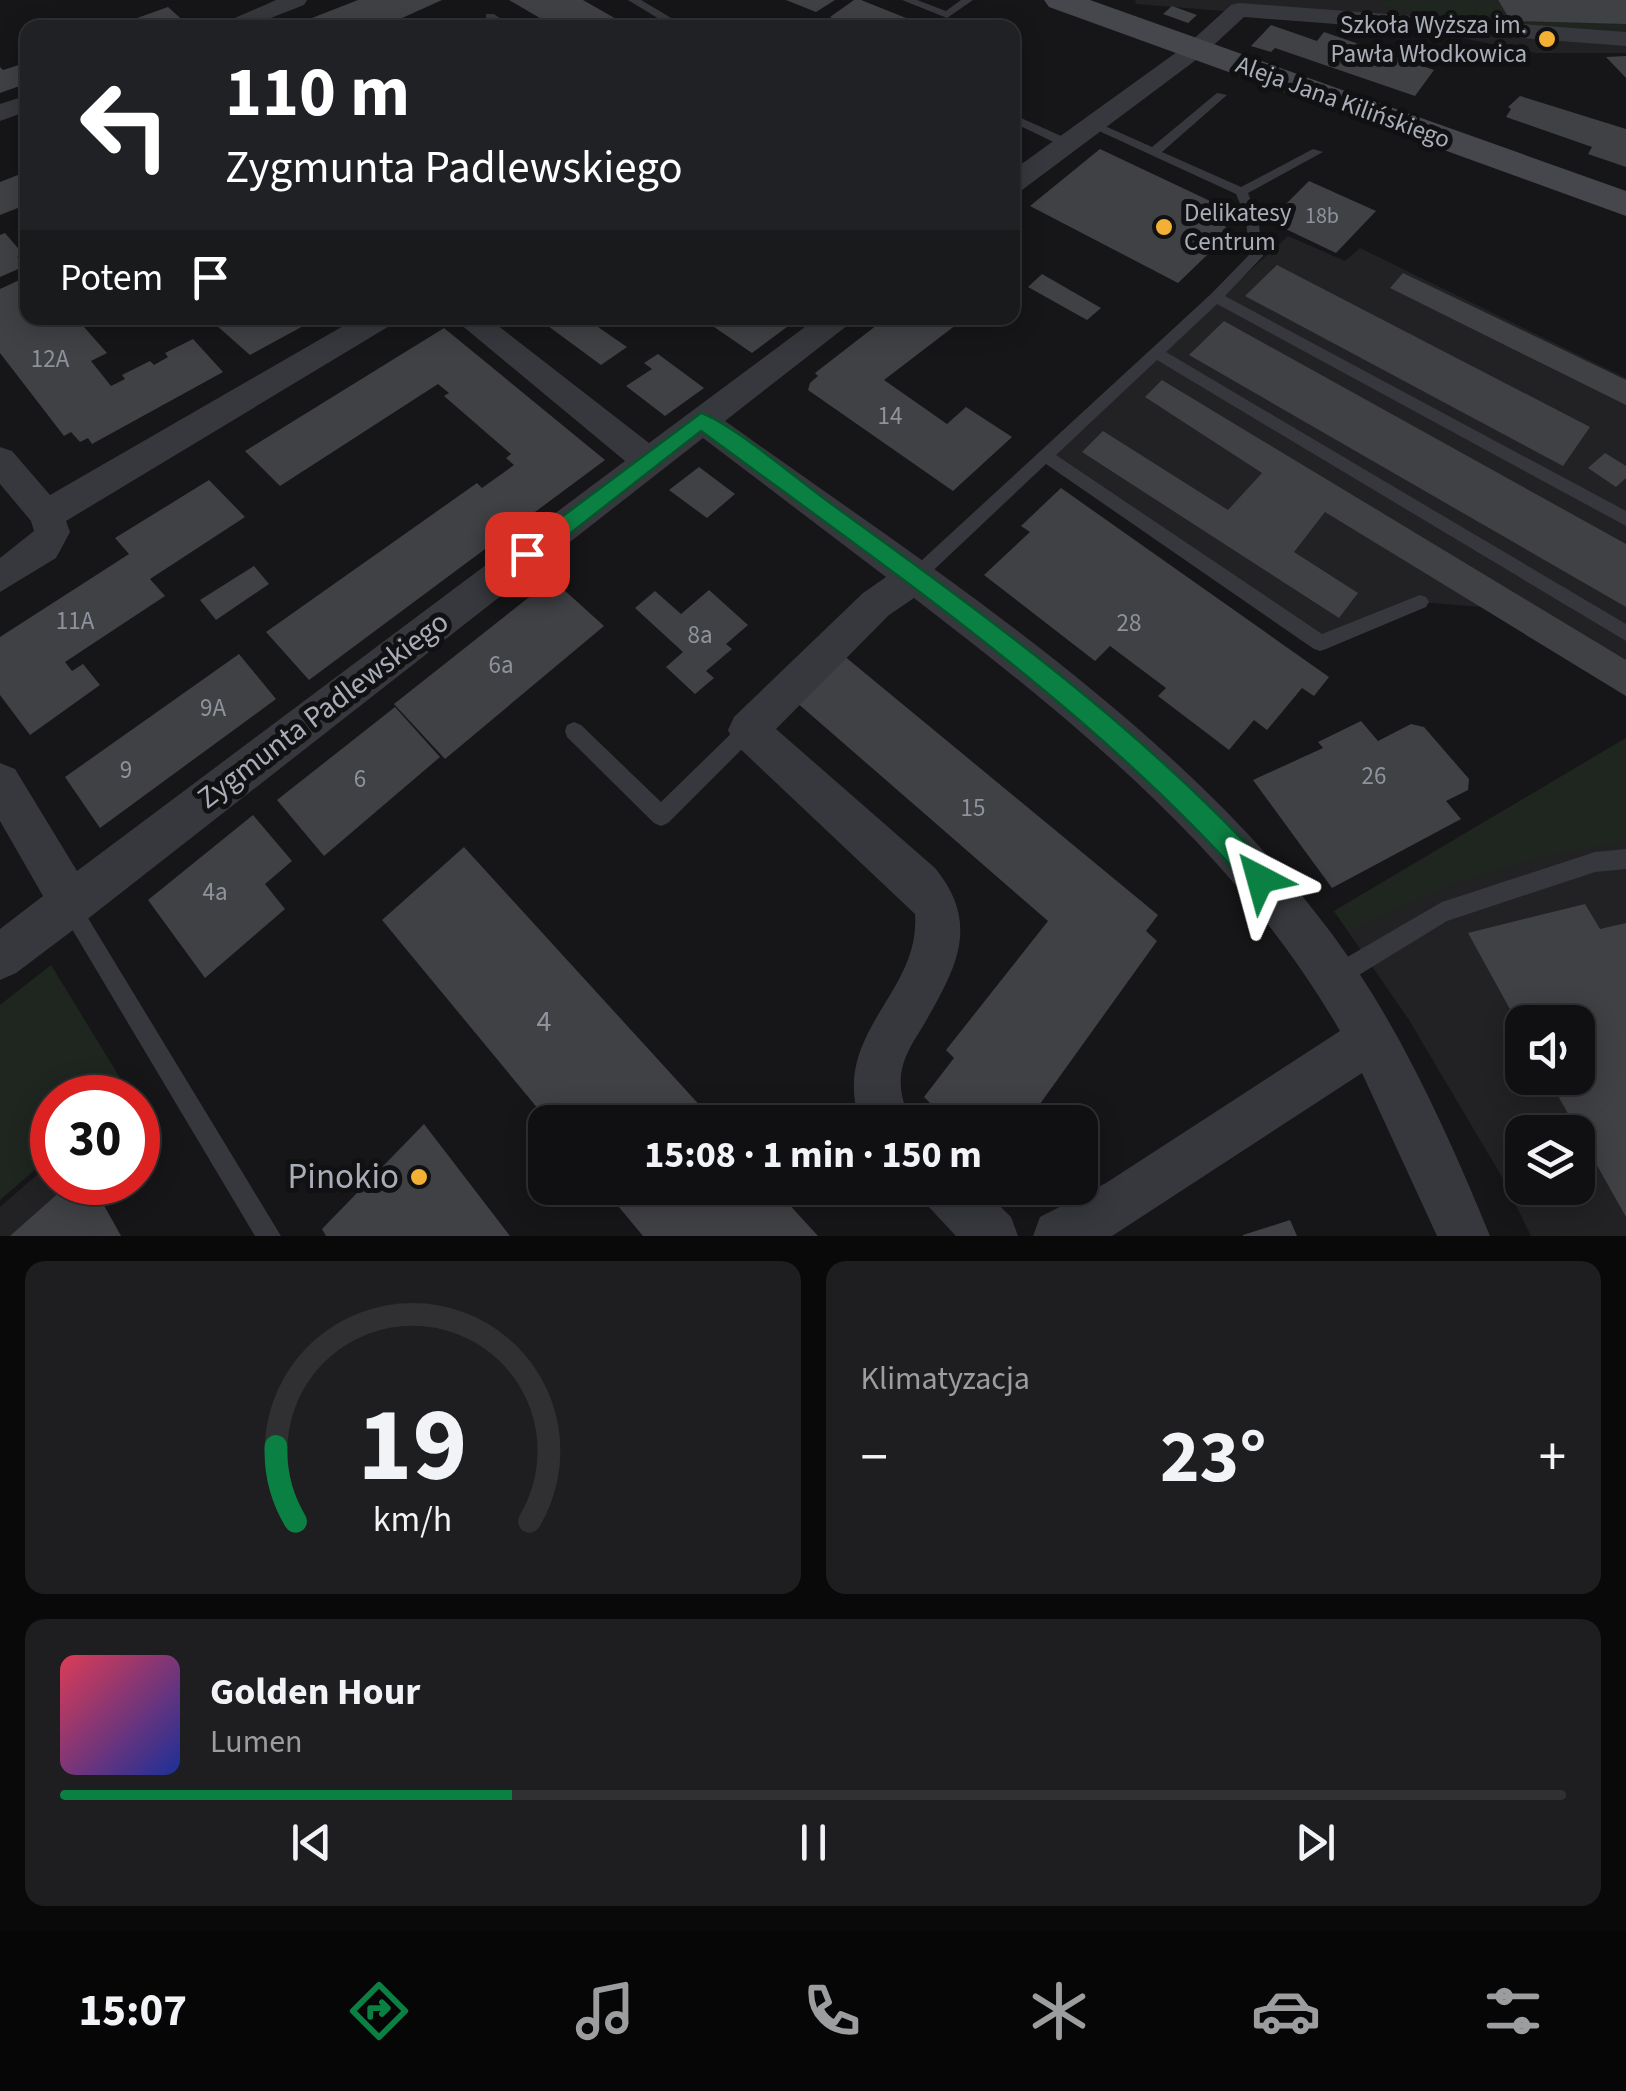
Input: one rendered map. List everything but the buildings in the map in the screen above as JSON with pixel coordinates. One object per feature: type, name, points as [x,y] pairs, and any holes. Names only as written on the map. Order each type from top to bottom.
[{"type":"main road","name":"Aleja Jana Kilińskiego","points":[[1060,0],[1626,204]]},
{"type":"street","points":[[245,20],[296,0]]},
{"type":"street","points":[[1020,178],[1196,48],[1235,5],[1376,9],[1516,36],[1626,39]]},
{"type":"street","points":[[46,515],[368,325]]},
{"type":"street","points":[[477,325],[650,461]]},
{"type":"street","name":"Zygmunta Padlewskiego","points":[[0,956],[827,325]]},
{"type":"street","points":[[701,420],[915,577],[1073,700],[1198,809],[1260,879],[1333,978],[1369,1040],[1464,1236]]},
{"type":"street","points":[[0,460],[46,515],[52,532],[43,548],[0,578]]},
{"type":"street","points":[[880,1105],[875,1090],[882,1057],[937,943],[936,906],[919,884],[748,730],[876,604],[915,577]]},
{"type":"street","points":[[0,783],[56,873],[69,904]]},
{"type":"street","points":[[1060,1236],[1124,1200],[1369,1040]]},
{"type":"street","points":[[962,1205],[992,1236]]},
{"type":"lane","points":[[633,0],[669,20]]},
{"type":"lane","points":[[907,0],[947,16],[968,0]]},
{"type":"lane","points":[[490,16],[496,20]]},
{"type":"lane","points":[[1153,153],[1222,95]]},
{"type":"lane","points":[[1020,121],[1066,143]]},
{"type":"lane","points":[[915,577],[1216,298],[1256,256],[1252,218],[1241,192],[1092,125]]},
{"type":"lane","points":[[1241,192],[1317,152]]},
{"type":"lane","points":[[1216,298],[1626,519]]},
{"type":"lane","points":[[1156,354],[1626,633]]},
{"type":"lane","points":[[1046,456],[1320,643],[1420,602]]},
{"type":"lane","points":[[574,731],[660,816],[748,730]]},
{"type":"lane","points":[[1333,978],[1442,912],[1595,862],[1626,859]]},
{"type":"lane","points":[[69,904],[269,1236]]},
{"type":"shaded area","name":"Szkoła Wyższa im. Pawła Włodkowica","points":[[1135,0],[1626,0],[1626,53],[1536,53],[1398,25],[1136,4]]},
{"type":"shaded area","points":[[1379,0],[1496,1],[1510,22],[1626,25],[1626,29],[1529,27],[1385,7]]},
{"type":"shaded area","points":[[1288,236],[1345,261],[1360,248],[1626,378],[1626,696],[1481,607],[1420,602],[1320,643],[1046,456]]},
{"type":"shaded area","points":[[1626,738],[1626,1236],[1531,1236],[1516,1205],[1595,1205],[1595,1115],[1505,1115],[1505,1183],[1409,1020],[1334,911]]},
{"type":"shaded area","points":[[1626,738],[1626,841],[1545,856],[1451,885],[1348,931],[1334,911]]},
{"type":"shaded area","points":[[51,965],[118,1075],[30,1075],[30,1174],[0,1200],[0,1005]]},
{"type":"shaded area","points":[[30,1181],[30,1205],[103,1205],[121,1236],[0,1236],[0,1207]]},
{"type":"place","name":"Szkoła Wyższa im. Pawła Włodkowica","points":[[1547,39]]},
{"type":"place","name":"Delikatesy Centrum","points":[[1164,227]]},
{"type":"place","name":"Pinokio","points":[[419,1177]]},
{"type":"route","points":[[527,554],[701,420],[915,577],[1073,700],[1198,809],[1260,879]]}]
